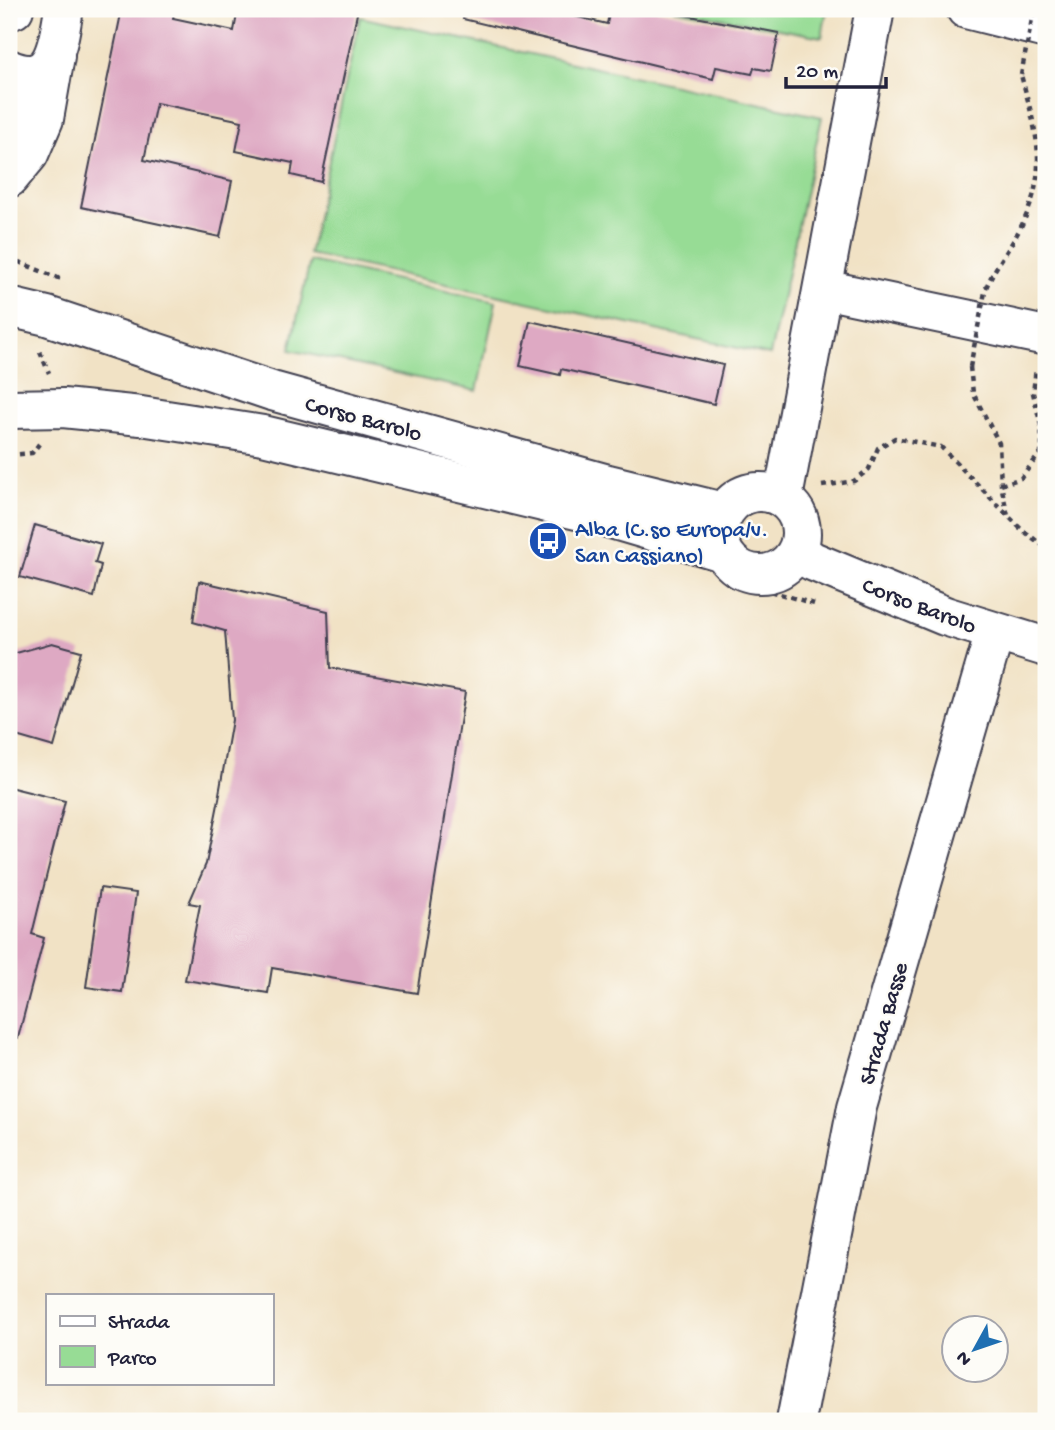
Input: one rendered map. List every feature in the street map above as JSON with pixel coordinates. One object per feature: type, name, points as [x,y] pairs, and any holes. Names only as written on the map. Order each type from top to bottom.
[{"type":"main road","points":[[784,491],[744,494],[732,501],[723,512],[719,539],[723,552],[731,563],[754,574],[780,570],[798,551],[801,540],[798,516],[784,491],[875,9]]},
{"type":"main road","points":[[966,9],[1046,29]]},
{"type":"main road","points":[[9,69],[27,73],[48,65],[54,27]]},
{"type":"main road","points":[[9,178],[29,154],[44,118],[54,27]]},
{"type":"main road","points":[[9,75],[19,95],[9,132]]},
{"type":"main road","points":[[823,289],[1043,335]]},
{"type":"main road","name":"Corso Barolo","points":[[9,307],[47,316],[272,391],[608,484],[723,512]]},
{"type":"main road","name":"Corso Barolo","points":[[9,410],[63,408],[141,415],[263,435],[598,515],[723,552]]},
{"type":"main road","name":"Corso Barolo","points":[[798,551],[812,561],[945,616],[1046,647]]},
{"type":"main road","name":"Strada Basse","points":[[796,1421],[857,1107],[995,632]]},
{"type":"path","points":[[1034,9],[1021,75],[1034,124],[1040,162]]},
{"type":"path","points":[[1008,517],[999,443],[973,393],[970,367],[985,292],[993,269],[1013,240],[1032,200],[1040,162],[1046,152]]},
{"type":"path","points":[[9,258],[58,278]]},
{"type":"path","points":[[47,316],[39,350],[63,408]]},
{"type":"path","points":[[1002,485],[1021,478],[1042,451],[1041,426],[1033,393],[1043,335]]},
{"type":"path","points":[[784,491],[854,481],[869,468],[878,448],[895,438],[941,447],[1008,517],[1046,548]]},
{"type":"green space","points":[[673,9],[827,9],[822,37]]},
{"type":"green space","points":[[360,17],[822,117],[770,355],[309,254]]},
{"type":"green space","points":[[310,261],[496,302],[477,391],[290,350]]},
{"type":"building","points":[[122,9],[175,9],[173,18],[234,31],[238,9],[358,9],[321,182],[291,175],[293,163],[236,151],[242,121],[156,103],[144,160],[232,181],[220,237],[81,207]]},
{"type":"building","points":[[464,9],[544,9],[607,24],[610,9],[654,9],[779,33],[771,71],[754,68],[752,74],[716,67],[713,79],[463,19]]},
{"type":"building","points":[[530,321],[723,365],[714,404],[561,369],[560,375],[520,366]]},
{"type":"building","points":[[35,525],[101,544],[95,563],[101,565],[94,597],[20,577]]},
{"type":"building","points":[[199,581],[328,611],[330,668],[465,692],[417,993],[272,968],[268,993],[185,980],[200,905],[189,903],[206,864],[232,720],[225,631],[193,622]]},
{"type":"building","points":[[52,643],[81,651],[54,747],[9,734],[9,655]]},
{"type":"building","points":[[9,787],[65,801],[32,934],[44,938],[18,1038],[9,1037]]},
{"type":"building","points":[[100,888],[136,893],[122,992],[86,987]]},
{"type":"place","name":"Alba (C.so Europa/v. San Cassiano)","points":[[548,541]]}]
